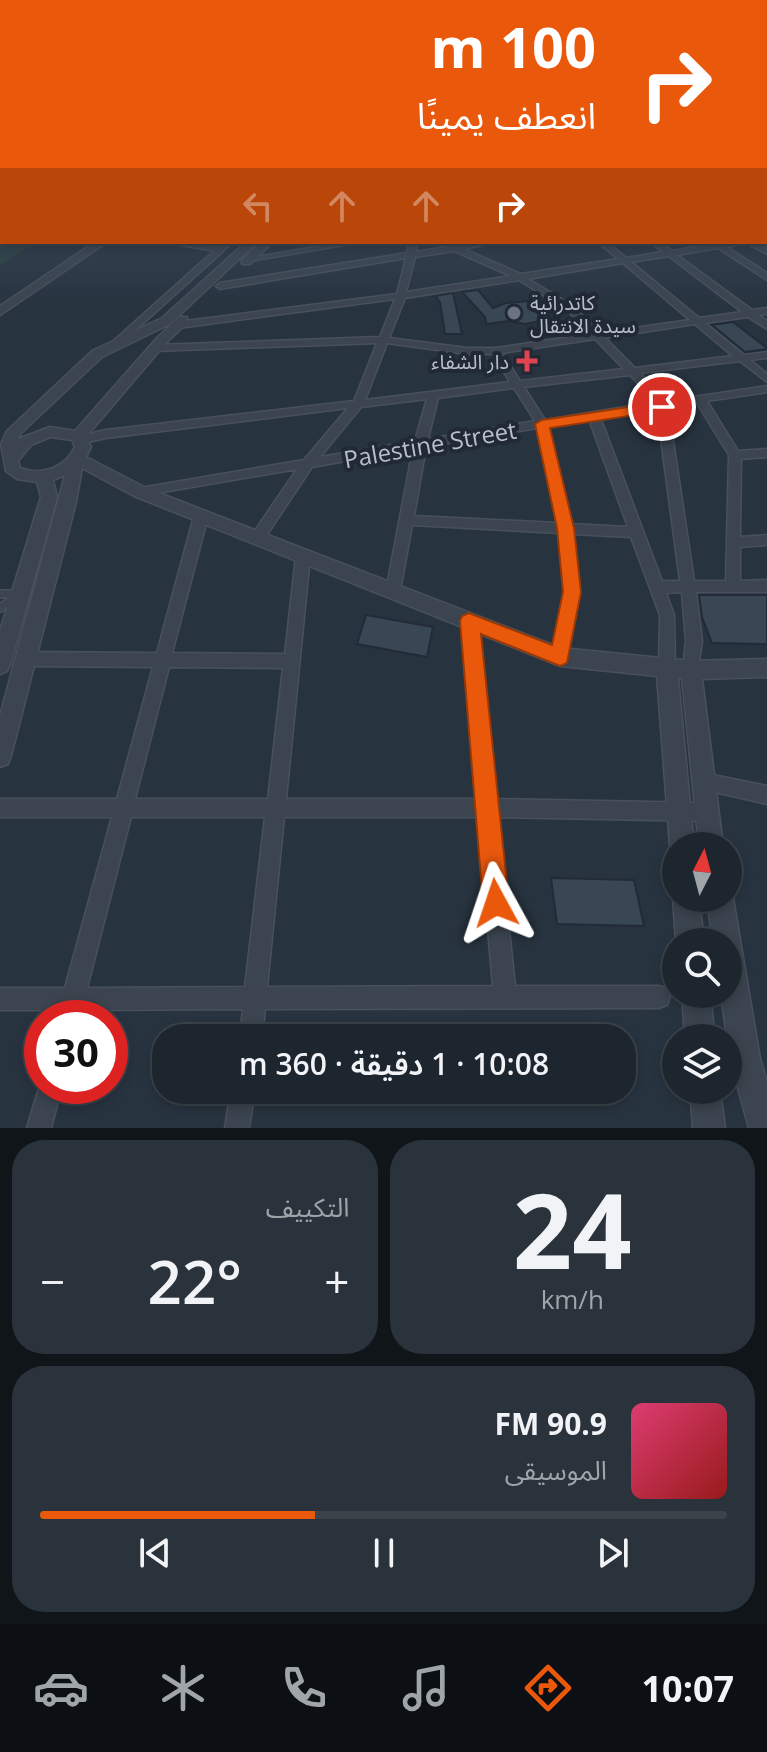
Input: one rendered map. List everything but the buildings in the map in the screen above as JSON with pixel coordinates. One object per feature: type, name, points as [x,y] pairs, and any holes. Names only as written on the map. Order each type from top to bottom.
[{"type":"street","points":[[0,311],[99,244]]},
{"type":"street","points":[[182,244],[220,250]]},
{"type":"street","points":[[113,346],[227,244]]},
{"type":"street","points":[[8,466],[7,435],[94,357],[166,321],[250,244]]},
{"type":"street","points":[[79,438],[155,348],[266,244]]},
{"type":"street","points":[[288,254],[301,244]]},
{"type":"street","points":[[249,259],[346,244]]},
{"type":"street","points":[[257,538],[306,466],[358,404],[386,340],[413,244]]},
{"type":"street","points":[[447,244],[518,276],[570,308],[634,370],[656,394],[662,407],[694,641],[691,670],[709,832]]},
{"type":"street","points":[[220,286],[480,244]]},
{"type":"street","points":[[604,244],[742,358],[766,388]]},
{"type":"street","points":[[658,244],[767,326]]},
{"type":"street","points":[[178,325],[401,296],[717,244],[767,277]]},
{"type":"street","points":[[155,348],[386,340],[467,351],[496,351],[767,311]]},
{"type":"street","points":[[496,351],[542,424],[565,528],[572,592],[560,657]]},
{"type":"street","points":[[7,435],[63,432],[79,438],[767,355]]},
{"type":"street","name":"Palestine Street","points":[[140,492],[766,388]]},
{"type":"street","points":[[393,591],[420,446],[433,396]]},
{"type":"street","points":[[701,400],[735,455],[733,585]]},
{"type":"street","points":[[593,415],[667,615],[667,668],[681,832]]},
{"type":"street","points":[[8,466],[20,445],[43,434]]},
{"type":"street","points":[[0,756],[68,502],[76,461],[83,447],[79,438]]},
{"type":"street","points":[[735,455],[767,453]]},
{"type":"street","points":[[8,466],[26,476],[44,476],[76,461]]},
{"type":"street","points":[[76,461],[140,492],[560,657],[691,670],[767,668]]},
{"type":"street","points":[[0,665],[49,497],[44,476]]},
{"type":"street","points":[[73,1000],[201,516]]},
{"type":"street","points":[[406,520],[636,532]]},
{"type":"street","points":[[734,542],[767,540]]},
{"type":"street","points":[[253,1024],[303,556]]},
{"type":"street","points":[[656,587],[767,586]]},
{"type":"street","points":[[469,621],[505,998]]},
{"type":"street","points":[[26,659],[292,661]]},
{"type":"street","points":[[703,782],[767,795]]},
{"type":"street","points":[[0,808],[680,809],[706,812]]},
{"type":"street","points":[[128,1005],[257,998],[659,997]]},
{"type":"street","points":[[0,999],[24,1002]]},
{"type":"street","points":[[737,1008],[745,1059],[765,1128]]},
{"type":"street","points":[[39,1128],[45,1104]]},
{"type":"street","points":[[237,1128],[241,1104]]},
{"type":"street","points":[[706,1104],[709,1128]]},
{"type":"lane","points":[[0,594],[20,594]]},
{"type":"lane","points":[[0,608],[20,594]]},
{"type":"green space","points":[[0,244],[35,244],[0,265]]},
{"type":"place","name":"كاتدرائية سيدة الانتقال","points":[[514,313]]},
{"type":"place","name":"دار الشفاء","points":[[527,361]]},
{"type":"route","points":[[496,903],[469,621],[560,657],[572,592],[565,528],[542,424],[662,407]]}]
